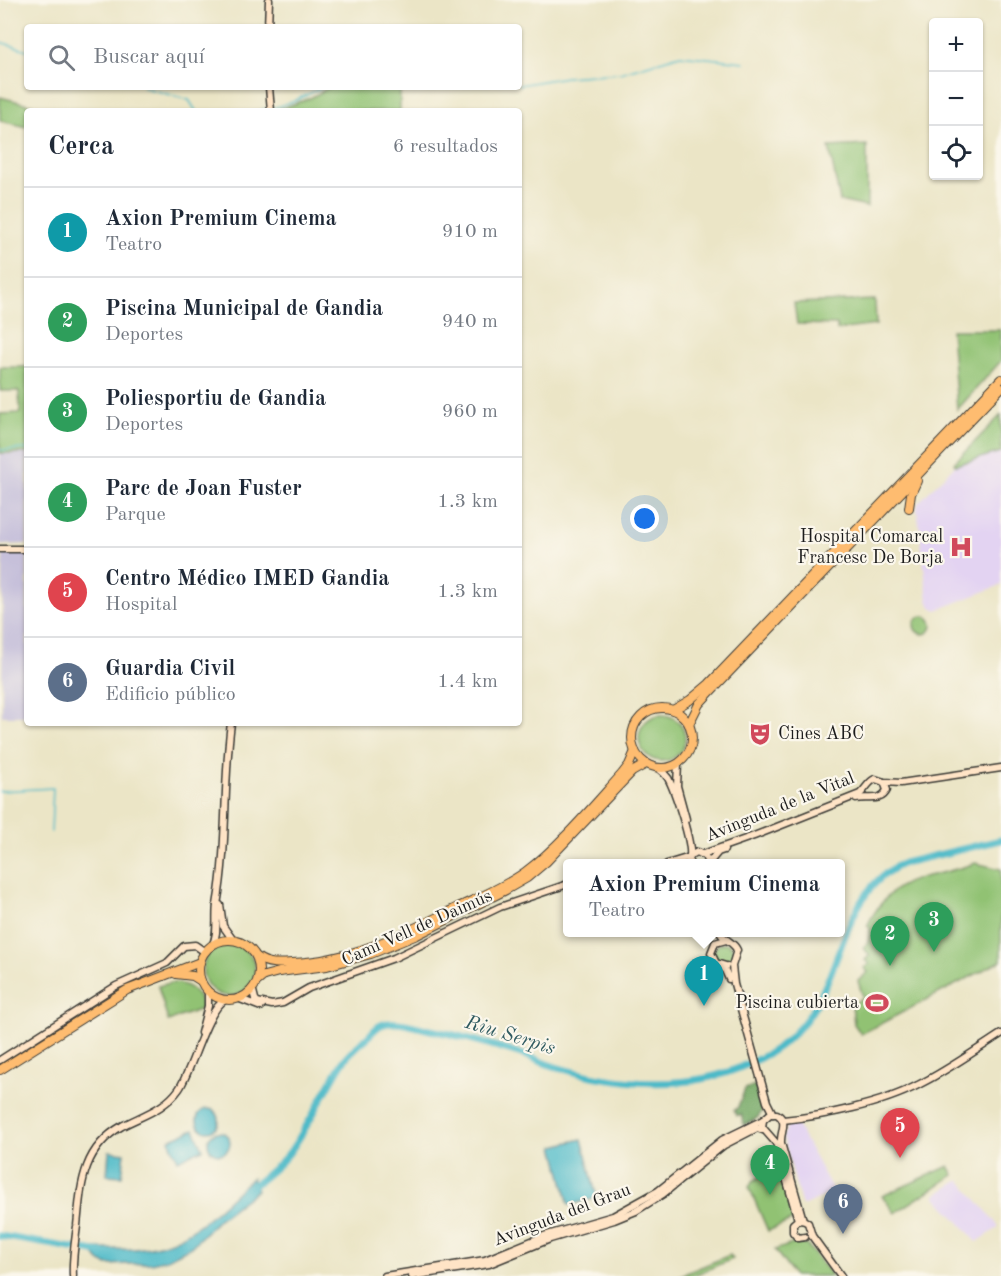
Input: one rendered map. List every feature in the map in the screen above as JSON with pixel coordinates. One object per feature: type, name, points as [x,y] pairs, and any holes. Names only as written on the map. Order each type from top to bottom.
[{"type":"highway","points":[[674,710],[699,694],[709,684],[1001,378]]},
{"type":"highway","points":[[689,724],[699,704],[710,692],[1001,387]]},
{"type":"highway","points":[[909,508],[916,482],[962,429]]},
{"type":"highway","points":[[658,708],[674,710],[689,724],[693,739],[691,749],[686,758],[678,764],[668,768],[658,768],[646,764],[635,751],[633,730],[639,718],[648,711],[658,708]]},
{"type":"highway","points":[[201,981],[200,962],[205,952],[225,940],[246,945],[257,957],[275,964],[325,960],[357,952],[403,934],[503,886],[530,869],[565,834],[622,774],[635,751]]},
{"type":"highway","points":[[258,981],[264,976],[279,972],[327,966],[371,954],[417,935],[506,890],[527,878],[546,862],[632,772],[646,764]]},
{"type":"highway","points":[[169,975],[189,975],[201,981],[214,996],[225,1000],[240,999],[253,991],[258,981],[257,957]]},
{"type":"highway","points":[[0,1070],[112,998],[141,983],[169,975],[200,962]]},
{"type":"main road","points":[[268,24],[269,1]]},
{"type":"main road","points":[[269,90],[271,108]]},
{"type":"main road","points":[[0,549],[24,549]]},
{"type":"main road","points":[[212,946],[216,935],[224,852],[227,754],[231,726]]},
{"type":"main road","points":[[678,764],[678,786],[687,825],[693,843],[707,859]]},
{"type":"main road","points":[[658,768],[666,775],[673,790],[690,844],[689,859]]},
{"type":"main road","points":[[901,783],[887,790],[881,798],[872,797],[868,793],[867,788],[870,782],[876,779],[901,783],[1001,768]]},
{"type":"main road","points":[[884,782],[887,790]]},
{"type":"main road","name":"Avinguda de la Vital","points":[[689,859],[860,794],[867,788]]},
{"type":"main road","name":"Avinguda de la Vital","points":[[712,859],[718,852],[859,798],[872,797]]},
{"type":"main road","name":"Camí Vell de Daimús","points":[[284,1003],[309,988],[394,958],[500,907],[563,885]]},
{"type":"main road","points":[[220,893],[223,926],[232,940]]},
{"type":"main road","points":[[717,937],[711,949],[712,957],[716,963],[723,966],[728,974],[767,1104],[773,1114]]},
{"type":"main road","points":[[723,937],[736,948],[737,956],[732,972],[750,1036],[749,1041]]},
{"type":"main road","points":[[715,943],[726,940]]},
{"type":"main road","points":[[0,1060],[116,986],[167,963],[184,946],[195,945],[205,952]]},
{"type":"main road","points":[[723,966],[734,961]]},
{"type":"main road","points":[[198,1046],[208,1006],[208,991]]},
{"type":"main road","points":[[253,991],[258,1002],[272,1005],[284,1003]]},
{"type":"main road","points":[[240,999],[267,1008],[284,1003]]},
{"type":"main road","points":[[72,1275],[83,1176],[90,1158],[99,1146],[118,1129],[151,1114],[173,1096],[185,1079],[215,1009],[225,1000]]},
{"type":"main road","points":[[783,1120],[873,1102],[909,1089],[944,1071],[1001,1034]]},
{"type":"main road","points":[[767,1104],[763,1130],[776,1143],[801,1220],[808,1223],[815,1241],[840,1276]]},
{"type":"main road","points":[[764,1119],[773,1114],[779,1115],[783,1120],[782,1147],[801,1220]]},
{"type":"main road","name":"Avinguda del Grau","points":[[385,1276],[485,1260],[544,1236],[613,1216],[658,1191],[722,1140],[764,1119]]},
{"type":"main road","name":"Avinguda del Grau","points":[[412,1276],[489,1264],[550,1239],[614,1220],[663,1194],[727,1142],[757,1128],[763,1130]]},
{"type":"main road","points":[[771,1136],[781,1132]]},
{"type":"main road","points":[[801,1220],[792,1227],[793,1232],[798,1238],[805,1237],[814,1244],[840,1276]]},
{"type":"main road","points":[[805,1237],[810,1230]]},
{"type":"shaded area","name":"Hospital Comarcal Francesc De Borja","points":[[1001,452],[1001,585],[937,610],[931,607],[928,600],[918,503],[955,465]]},
{"type":"shaded area","points":[[0,454],[24,454],[24,544],[0,545]]},
{"type":"shaded area","points":[[24,553],[24,716],[2,716],[3,554]]},
{"type":"shaded area","points":[[796,1123],[834,1192],[802,1206],[783,1137],[788,1125]]},
{"type":"shaded area","points":[[961,1181],[998,1225],[998,1228],[977,1242],[936,1197],[937,1194]]},
{"type":"green space","points":[[325,90],[400,90],[400,108],[283,108]]},
{"type":"green space","points":[[0,97],[40,107],[24,108],[24,126],[0,121]]},
{"type":"green space","points":[[867,145],[867,207],[840,201],[829,147]]},
{"type":"green space","points":[[875,300],[876,325],[837,330],[837,325],[797,324],[794,303]]},
{"type":"green space","points":[[951,330],[1001,330],[1001,361],[957,410]]},
{"type":"green space","points":[[0,367],[24,367],[24,453],[0,453],[0,414],[20,413],[19,391],[0,391]]},
{"type":"green space","points":[[1001,415],[1001,452],[955,465],[954,463]]},
{"type":"green space","points":[[923,616],[929,619],[932,625],[929,631],[923,634],[917,631],[914,625],[917,619]]},
{"type":"green space","points":[[662,715],[671,716],[679,721],[684,729],[684,747],[679,755],[671,760],[662,761],[653,760],[645,755],[640,747],[639,738],[640,729],[645,721],[653,716]]},
{"type":"green space","points":[[975,863],[1001,869],[1001,961],[861,1034],[854,1024],[852,1005],[863,997],[858,981],[868,972],[864,968],[869,964],[865,960],[870,955],[863,948],[868,942],[870,928],[867,926],[878,908],[901,886],[914,880]]},
{"type":"green space","points":[[724,943],[731,946],[734,953],[731,960],[724,963],[717,960],[714,953],[717,946]]},
{"type":"green space","points":[[229,944],[239,946],[247,952],[253,960],[255,970],[253,980],[247,988],[239,994],[229,996],[219,994],[211,988],[205,980],[203,970],[205,960],[211,952],[219,946]]},
{"type":"green space","points":[[170,983],[182,984],[191,989],[198,997],[202,1009],[168,1021],[158,986]]},
{"type":"green space","points":[[755,1085],[762,1109],[758,1117],[744,1125],[741,1114],[736,1116],[734,1110],[737,1109],[745,1089]]},
{"type":"green space","points":[[768,1152],[775,1152],[793,1220],[768,1231],[749,1187],[753,1181],[763,1175],[765,1162],[768,1162]]},
{"type":"green space","points":[[949,1166],[954,1175],[895,1213],[882,1196]]},
{"type":"green space","points":[[795,1243],[807,1245],[832,1276],[794,1276],[775,1250]]},
{"type":"green space","points":[[730,1255],[733,1259],[692,1276],[679,1276]]},
{"type":"water","points":[[208,1109],[216,1112],[219,1120],[216,1128],[208,1131],[200,1128],[197,1120],[200,1112]]},
{"type":"water","points":[[194,1129],[203,1149],[178,1160],[169,1140]]},
{"type":"water","points":[[219,1132],[227,1135],[230,1143],[227,1151],[219,1154],[211,1151],[208,1143],[211,1135]]},
{"type":"water","points":[[582,1139],[597,1198],[569,1205],[554,1146]]},
{"type":"water","points":[[109,1151],[125,1153],[122,1176],[107,1175]]},
{"type":"water","points":[[252,1178],[257,1190],[219,1219],[191,1247],[167,1259],[151,1263],[108,1265],[100,1262],[95,1256],[93,1251],[95,1249],[149,1247],[178,1238],[201,1224]]},
{"type":"waterway","points":[[0,42],[24,49]]},
{"type":"waterway","points":[[522,84],[566,77],[620,73],[680,55],[744,62]]},
{"type":"waterway","points":[[153,90],[189,100],[194,108]]},
{"type":"waterway","points":[[274,108],[317,90]]},
{"type":"waterway","points":[[0,450],[24,449]]},
{"type":"waterway","points":[[0,791],[53,788],[51,832]]},
{"type":"waterway","name":"Riu Serpis","points":[[845,936],[858,906],[885,874],[904,863],[1001,840]]},
{"type":"waterway","name":"Riu Serpis","points":[[249,1189],[289,1153],[347,1056],[381,1025],[406,1024],[452,1034],[556,1067],[603,1078],[653,1083],[702,1079],[748,1064],[786,1041],[802,1025],[815,1006],[845,937]]},
{"type":"waterway","name":"Riu Serpis","points":[[0,1236],[102,1253]]},
{"type":"place","name":"Hospital Comarcal Francesc De Borja","points":[[961,547]]},
{"type":"place","name":"Cines ABC","points":[[760,734]]},
{"type":"place","name":"Poliesportiu de Gandia","points":[[934,952]]},
{"type":"place","name":"Piscina Municipal de Gandia","points":[[890,966]]},
{"type":"place","name":"Piscina cubierta","points":[[877,1003]]},
{"type":"place","name":"Axion Premium Cinema","points":[[704,1006]]},
{"type":"place","name":"Centro Médico IMED Gandia","points":[[900,1158]]},
{"type":"place","name":"Parc de Joan Fuster","points":[[770,1195]]},
{"type":"place","name":"Guardia Civil","points":[[843,1234]]}]
